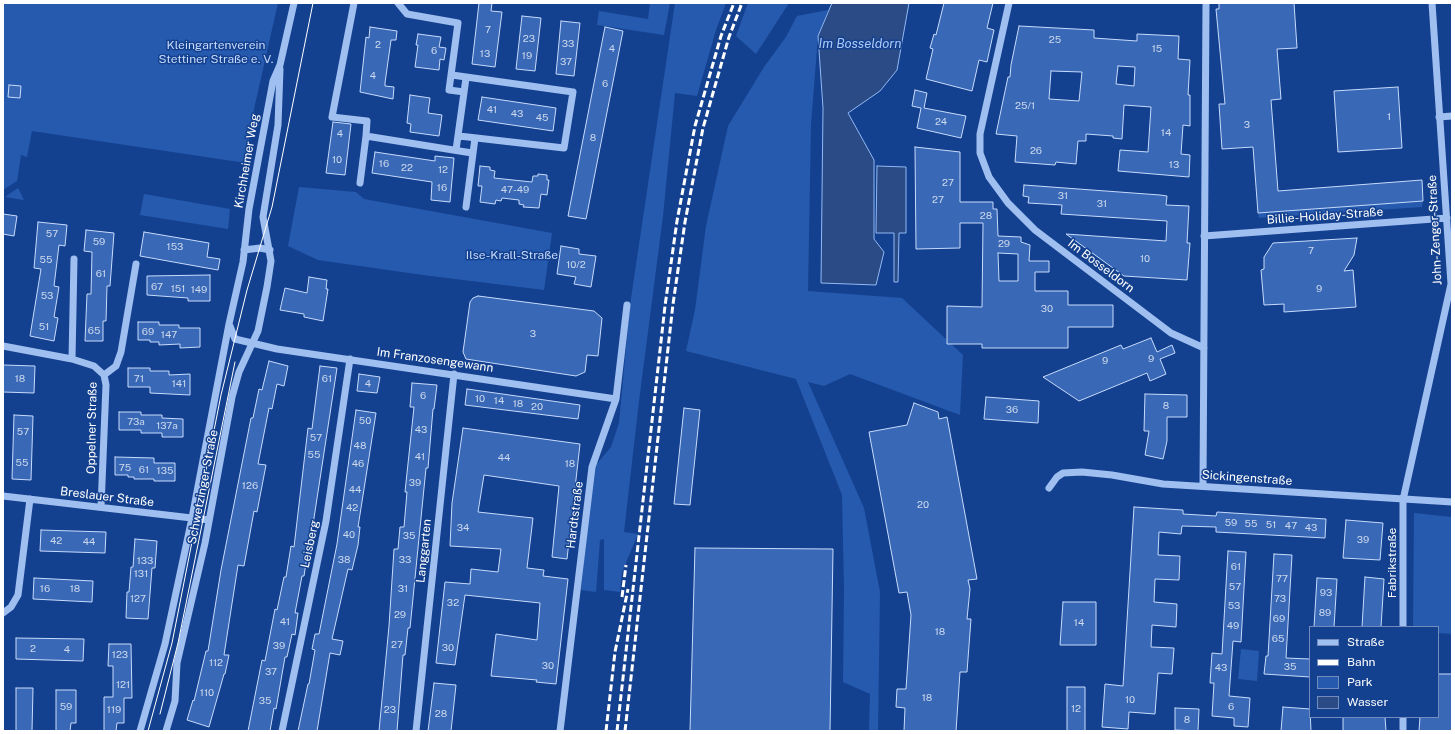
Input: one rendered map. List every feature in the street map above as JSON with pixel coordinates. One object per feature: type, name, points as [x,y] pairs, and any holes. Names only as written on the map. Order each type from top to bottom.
[{"type":"street","name":"Kirchheimer Weg","points":[[243,262],[249,209],[273,81],[280,64],[294,3]]},
{"type":"street","points":[[354,3],[332,117],[367,121],[360,183]]},
{"type":"street","points":[[398,3],[407,14],[458,23],[449,90],[464,92]]},
{"type":"street","name":"Im Bosseldorn","points":[[1010,3],[980,134],[980,153],[989,177],[1008,203],[1035,230],[1171,333],[1204,348]]},
{"type":"street","points":[[1203,486],[1206,3]]},
{"type":"street","name":"John-Zenger-Straße","points":[[1403,500],[1452,284],[1432,3]]},
{"type":"street","name":"Kirchheimer Weg","points":[[270,250],[262,217],[278,125],[280,64]]},
{"type":"street","points":[[452,75],[573,92],[564,148],[459,136]]},
{"type":"street","points":[[456,150],[466,78]]},
{"type":"street","points":[[1440,117],[1452,116]]},
{"type":"street","points":[[366,136],[456,150],[472,154]]},
{"type":"street","points":[[466,207],[475,138]]},
{"type":"street","name":"Billie-Holiday-Straße","points":[[1204,236],[1447,218]]},
{"type":"street","points":[[244,250],[260,248],[270,250]]},
{"type":"street","name":"Schwetzinger Straße","points":[[166,731],[175,701],[178,663],[209,520],[232,397],[239,372],[258,331],[271,261],[270,250]]},
{"type":"street","points":[[72,359],[74,259]]},
{"type":"street","name":"Schwetzinger Straße","points":[[140,731],[165,644],[192,518],[229,324],[243,262]]},
{"type":"street","name":"Oppelner Straße","points":[[104,375],[116,366],[121,352],[136,264]]},
{"type":"street","name":"Hardtstraße","points":[[560,731],[592,467],[616,399],[627,305]]},
{"type":"street","name":"Im Franzosengewann","points":[[229,324],[235,339],[252,344],[616,399]]},
{"type":"street","name":"Oppelner Straße","points":[[3,346],[72,359],[94,366],[104,375],[106,385],[101,507]]},
{"type":"street","name":"Leisberg","points":[[282,731],[326,521],[350,359]]},
{"type":"street","name":"Langgarten","points":[[416,731],[454,374]]},
{"type":"street","name":"Sickingenstraße","points":[[1049,488],[1057,477],[1072,472],[1112,475],[1163,484],[1452,502]]},
{"type":"street","name":"Breslauer Straße","points":[[3,496],[209,520]]},
{"type":"street","points":[[3,613],[11,607],[18,595],[30,499]]},
{"type":"street","name":"Fabrikstraße","points":[[1403,500],[1403,626]]},
{"type":"street","points":[[1403,718],[1403,731]]},
{"type":"green space","name":"Kleingartenverein Stettiner Straße e. V.","points":[[3,3],[278,3],[254,109],[246,163],[32,131],[27,157],[21,155],[17,181],[3,190]]},
{"type":"green space","points":[[650,3],[670,3],[664,35],[597,25],[599,11],[648,19]]},
{"type":"green space","points":[[675,3],[726,3],[716,30],[697,96],[675,93],[663,216],[624,532],[638,534],[622,572],[620,592],[604,590],[604,539],[600,540],[596,592],[581,590],[594,467],[611,447],[619,423],[630,305]]},
{"type":"green space","points":[[748,3],[789,3],[756,54],[736,36]]},
{"type":"green space","points":[[828,10],[818,36],[811,124],[808,291],[902,298],[963,355],[960,415],[850,374],[824,386],[808,382],[864,508],[880,592],[878,731],[871,731],[869,729],[870,694],[843,682],[844,589],[842,495],[796,379],[686,351],[695,310],[706,226],[728,126],[764,67],[786,37],[797,16]]},
{"type":"green space","name":"Ilse-Krall-Straße","points":[[299,187],[356,192],[364,199],[552,233],[544,290],[318,260],[288,246]]},
{"type":"green space","points":[[18,188],[24,200],[5,197]]},
{"type":"green space","points":[[144,194],[230,209],[228,229],[140,215]]},
{"type":"green space","points":[[1423,201],[1422,207],[1259,218],[1258,213]]},
{"type":"green space","points":[[1414,513],[1452,517],[1452,634],[1439,633],[1439,626],[1413,626]]},
{"type":"green space","points":[[1241,649],[1259,651],[1257,681],[1238,679]]},
{"type":"water","name":"Im Bosseldorn","points":[[832,3],[909,3],[897,70],[880,91],[848,113],[874,160],[874,239],[884,252],[876,285],[821,283],[823,108],[818,36]]},
{"type":"water","points":[[877,166],[906,167],[906,233],[899,233],[898,282],[894,282],[894,233],[876,233]]},
{"type":"building","points":[[479,3],[492,3],[491,11],[502,12],[495,67],[472,64]]},
{"type":"building","points":[[944,3],[993,3],[987,28],[994,30],[987,62],[979,60],[972,91],[926,79],[933,49],[930,48],[934,34],[936,35]]},
{"type":"building","points":[[1219,3],[1294,3],[1297,48],[1277,49],[1281,99],[1271,100],[1278,191],[1422,180],[1423,201],[1258,213],[1253,147],[1222,149],[1219,104],[1225,104],[1216,9],[1219,9]]},
{"type":"building","points":[[522,16],[541,18],[535,71],[516,69]]},
{"type":"building","points":[[561,21],[580,23],[574,76],[556,74]]},
{"type":"building","points":[[1019,26],[1094,30],[1094,38],[1137,41],[1137,34],[1179,36],[1178,59],[1190,60],[1188,95],[1190,95],[1190,126],[1183,125],[1181,154],[1190,155],[1189,177],[1118,171],[1120,150],[1148,152],[1151,107],[1124,105],[1122,139],[1113,138],[1113,136],[1086,134],[1086,141],[1078,141],[1076,164],[1056,162],[1055,165],[1015,162],[1017,136],[996,134],[1008,77],[1010,77]],"holes":[[[1118,66],[1135,67],[1134,86],[1116,84]],[[1051,71],[1082,72],[1079,101],[1049,99]]]},
{"type":"building","points":[[370,27],[397,31],[396,40],[391,40],[385,83],[385,86],[394,87],[393,99],[360,92],[366,37],[369,38]]},
{"type":"building","points":[[605,27],[623,31],[586,219],[568,216]]},
{"type":"building","points":[[418,34],[441,37],[439,47],[446,48],[444,60],[440,59],[439,70],[415,67]]},
{"type":"building","points":[[9,85],[21,86],[20,98],[8,97]]},
{"type":"building","points":[[1398,87],[1402,148],[1338,152],[1334,91]]},
{"type":"building","points":[[915,90],[927,93],[924,108],[966,116],[961,138],[917,128],[921,108],[912,106]]},
{"type":"building","points":[[410,95],[430,98],[428,113],[442,115],[439,136],[410,132],[411,124],[407,123]]},
{"type":"building","points":[[482,97],[556,108],[553,131],[478,120]]},
{"type":"building","points":[[333,122],[351,124],[345,175],[326,173]]},
{"type":"building","points":[[915,147],[960,152],[960,202],[993,202],[993,209],[997,209],[998,236],[1021,237],[1021,242],[1030,245],[1029,261],[1049,261],[1049,272],[1035,272],[1035,291],[1068,291],[1068,305],[1113,305],[1113,327],[1068,327],[1068,348],[982,348],[982,344],[947,344],[947,306],[982,307],[983,223],[960,223],[960,248],[916,249]],"holes":[[[998,253],[1018,254],[1018,281],[999,281]]]},
{"type":"building","points":[[375,152],[435,161],[435,156],[454,158],[450,202],[431,200],[432,182],[372,173]]},
{"type":"building","points":[[480,166],[490,167],[490,170],[495,171],[494,178],[532,182],[533,176],[538,176],[538,174],[547,175],[547,180],[549,180],[547,195],[541,194],[539,208],[523,207],[524,205],[519,204],[519,200],[502,198],[501,201],[496,200],[495,204],[480,202],[482,186],[478,186]]},
{"type":"building","points":[[1024,185],[1160,195],[1167,196],[1166,205],[1189,206],[1187,243],[1190,243],[1187,280],[1124,276],[1066,234],[1166,241],[1167,221],[1061,214],[1062,205],[1028,203],[1029,197],[1023,196]]},
{"type":"building","points":[[3,214],[17,216],[14,236],[3,234]]},
{"type":"building","points":[[38,222],[67,225],[65,246],[59,245],[54,286],[59,287],[54,317],[58,318],[54,341],[30,336],[41,269],[34,268]]},
{"type":"building","points":[[86,230],[114,233],[110,286],[107,286],[106,321],[103,321],[103,341],[85,341],[87,294],[91,294],[92,252],[84,251]]},
{"type":"building","points":[[144,232],[209,243],[207,257],[220,259],[218,270],[140,256]]},
{"type":"building","points":[[1357,238],[1354,255],[1344,271],[1353,270],[1356,307],[1284,312],[1284,304],[1264,305],[1261,270],[1264,269],[1264,257],[1273,243]]},
{"type":"building","points":[[561,246],[579,249],[579,254],[596,256],[591,287],[574,284],[576,277],[557,274]]},
{"type":"building","points":[[210,275],[210,301],[188,301],[188,298],[147,295],[147,276]]},
{"type":"building","points":[[309,277],[327,280],[326,289],[328,289],[323,321],[304,317],[304,314],[280,310],[285,288],[307,293]]},
{"type":"building","points":[[478,296],[594,311],[602,318],[598,356],[587,355],[585,372],[576,376],[466,359],[463,352],[470,302],[473,298]]},
{"type":"building","points":[[138,322],[159,322],[159,325],[179,325],[179,328],[200,328],[200,347],[180,348],[180,344],[159,345],[159,342],[138,340]]},
{"type":"building","points":[[1151,338],[1157,352],[1172,345],[1175,353],[1160,359],[1166,374],[1150,381],[1147,373],[1079,401],[1043,377],[1121,345],[1123,349]]},
{"type":"building","points":[[269,361],[288,366],[284,386],[277,384],[272,409],[269,408],[258,464],[266,465],[257,512],[254,511],[244,566],[238,565],[224,655],[229,655],[225,674],[209,727],[187,720],[193,700],[194,701],[206,651],[208,651],[221,570],[251,418],[253,418],[259,389],[262,390]]},
{"type":"building","points":[[3,365],[35,366],[34,393],[3,392]]},
{"type":"building","points":[[320,366],[337,368],[310,544],[309,543],[304,576],[302,576],[295,613],[298,613],[295,635],[292,634],[287,657],[285,657],[276,709],[274,708],[270,731],[248,731],[262,660],[265,661],[275,609],[277,610],[284,577],[286,577],[291,546],[294,547],[308,428],[312,429]]},
{"type":"building","points":[[128,368],[150,368],[150,371],[169,371],[169,375],[190,374],[190,395],[150,393],[150,387],[128,387]]},
{"type":"building","points":[[359,374],[380,377],[377,393],[357,391]]},
{"type":"building","points":[[412,383],[437,385],[433,409],[428,468],[426,468],[410,628],[408,628],[405,655],[403,655],[397,731],[379,731],[389,626],[394,549],[398,549],[400,527],[404,527],[407,492],[405,492],[414,407],[410,407]]},
{"type":"building","points":[[467,389],[580,405],[578,419],[465,405]]},
{"type":"building","points":[[1145,394],[1187,395],[1187,417],[1167,417],[1167,441],[1163,459],[1145,455],[1149,431],[1144,431]]},
{"type":"building","points":[[986,397],[1039,401],[1038,423],[984,419]]},
{"type":"building","points":[[914,403],[938,412],[939,419],[947,417],[977,579],[968,580],[970,589],[967,619],[971,619],[967,672],[960,672],[956,731],[904,731],[905,708],[896,707],[897,689],[906,689],[911,615],[907,592],[899,593],[869,432],[907,425]]},
{"type":"building","points":[[684,408],[700,410],[690,505],[674,504]]},
{"type":"building","points":[[356,410],[376,413],[358,527],[360,527],[358,545],[352,570],[348,569],[332,639],[343,641],[340,655],[330,653],[317,731],[298,731],[315,650],[312,649],[315,634],[319,634],[337,544]]},
{"type":"building","points":[[119,412],[141,412],[141,415],[162,415],[162,418],[183,419],[183,437],[162,437],[162,433],[141,433],[141,430],[119,430]]},
{"type":"building","points":[[14,415],[33,416],[31,480],[12,479]]},
{"type":"building","points":[[463,428],[580,444],[567,559],[552,557],[559,486],[484,475],[478,512],[533,518],[527,568],[544,570],[543,576],[568,579],[556,684],[536,682],[537,680],[491,676],[496,634],[537,640],[540,603],[465,595],[455,665],[436,663],[445,582],[470,584],[471,569],[498,572],[501,549],[450,546],[452,503]]},
{"type":"building","points":[[115,457],[154,458],[154,463],[175,463],[175,481],[134,479],[134,477],[128,477],[128,475],[115,475]]},
{"type":"building","points":[[1134,507],[1183,510],[1183,514],[1216,516],[1217,512],[1326,519],[1325,538],[1216,532],[1216,527],[1182,526],[1181,534],[1159,532],[1158,555],[1180,556],[1179,580],[1155,579],[1154,602],[1177,604],[1176,627],[1152,625],[1151,647],[1174,648],[1172,674],[1158,673],[1155,714],[1129,712],[1128,729],[1102,727],[1105,684],[1123,686]]},
{"type":"building","points":[[1346,520],[1383,523],[1380,560],[1343,558]]},
{"type":"building","points":[[41,530],[106,532],[105,553],[40,551]]},
{"type":"building","points":[[135,539],[157,541],[155,568],[152,568],[148,619],[126,618],[127,592],[129,592],[131,567],[133,567]]},
{"type":"building","points":[[695,548],[833,549],[830,731],[690,731]]},
{"type":"building","points":[[1228,551],[1246,552],[1241,642],[1233,641],[1229,696],[1250,698],[1248,727],[1234,726],[1234,718],[1212,716],[1214,683],[1210,683],[1212,653],[1222,654]]},
{"type":"building","points":[[1274,554],[1292,555],[1286,658],[1309,659],[1309,677],[1264,674],[1266,656],[1268,656]]},
{"type":"building","points":[[1365,577],[1384,579],[1381,626],[1362,626]]},
{"type":"building","points":[[34,578],[93,581],[92,602],[33,599]]},
{"type":"building","points":[[1317,578],[1337,579],[1334,626],[1314,626]]},
{"type":"building","points":[[1063,602],[1096,602],[1096,645],[1060,645]]},
{"type":"building","points":[[16,638],[84,639],[83,661],[16,659]]},
{"type":"building","points":[[109,644],[131,644],[132,698],[124,698],[124,723],[117,723],[116,731],[104,731],[104,697],[113,697],[113,666],[108,666]]},
{"type":"building","points":[[1439,674],[1452,674],[1452,731],[1419,731],[1420,718],[1439,718]]},
{"type":"building","points":[[434,683],[456,685],[451,731],[428,731]]},
{"type":"building","points":[[1067,687],[1085,687],[1085,731],[1067,731]]},
{"type":"building","points":[[16,688],[33,688],[32,731],[16,731]]},
{"type":"building","points":[[56,690],[76,690],[76,723],[71,723],[70,731],[56,731]]},
{"type":"building","points":[[1283,707],[1309,709],[1311,731],[1281,731]]},
{"type":"building","points":[[1175,708],[1199,709],[1198,731],[1175,730]]},
{"type":"building","points":[[1343,718],[1385,718],[1386,731],[1343,731]]},
{"type":"tram line","points":[[148,731],[172,643],[221,395],[247,290],[272,207],[313,3]]},
{"type":"tram line","points":[[160,714],[178,643],[235,362]]},
{"type":"railway","points":[[617,731],[665,306],[677,221],[695,126],[721,36],[734,3]]},
{"type":"railway","points":[[625,731],[673,304],[685,222],[703,128],[729,37],[742,3]]},
{"type":"railway","points":[[622,597],[626,565]]},
{"type":"railway","points":[[606,731],[615,652],[628,589]]}]
